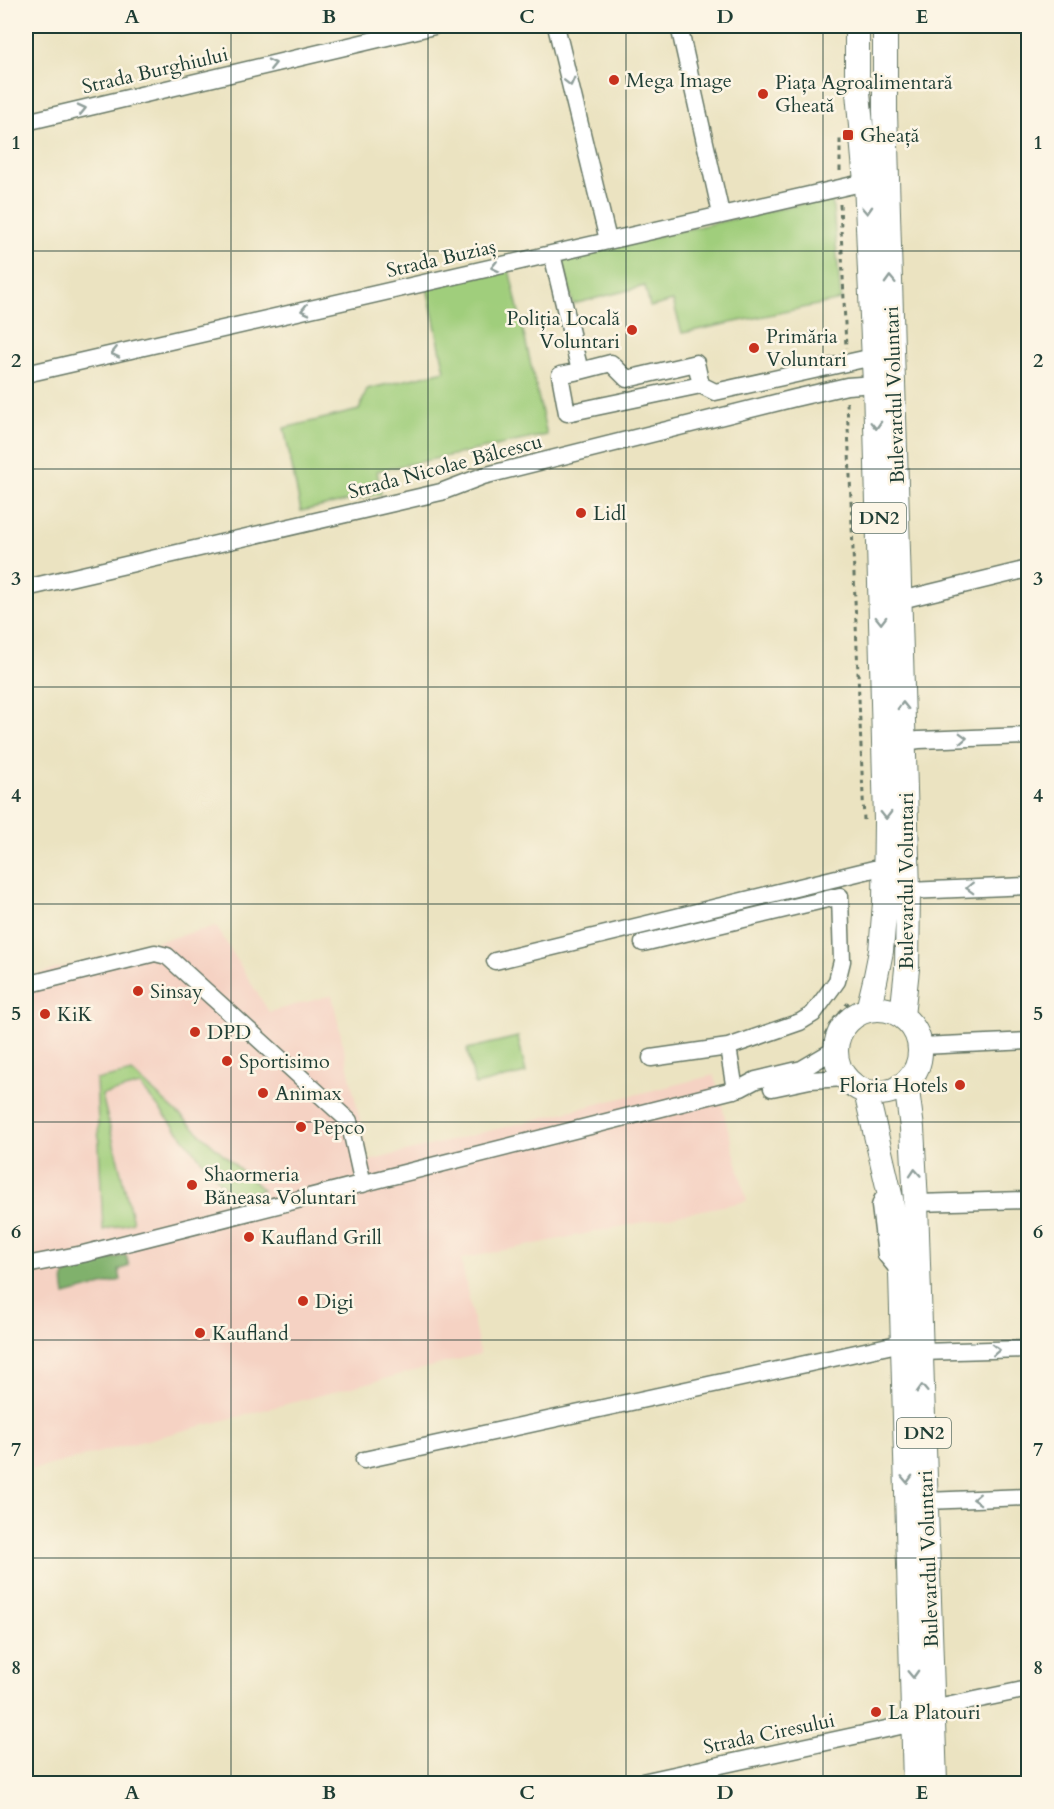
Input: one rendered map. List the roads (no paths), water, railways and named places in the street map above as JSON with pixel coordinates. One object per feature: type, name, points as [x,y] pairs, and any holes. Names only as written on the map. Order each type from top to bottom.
[{"type":"highway","name":"Bulevardul Voluntari","points":[[857,26],[857,81],[866,182],[875,384],[886,866],[881,951],[876,981],[859,1004]]},
{"type":"highway","name":"Bulevardul Voluntari","points":[[885,26],[885,111],[908,891],[907,969],[902,1016]]},
{"type":"highway","points":[[859,1004],[891,1011],[902,1016],[915,1029],[921,1046],[920,1060],[915,1073],[898,1089],[887,1093],[876,1094],[854,1087],[845,1078],[836,1059],[838,1036],[845,1024],[855,1015],[859,1004]]},
{"type":"highway","name":"Bulevardul Voluntari","points":[[906,1083],[912,1128],[916,1203],[912,1348],[923,1716],[935,1784]]},
{"type":"highway","name":"Bulevardul Voluntari","points":[[866,1092],[891,1199],[912,1348],[926,1501],[923,1716],[915,1784]]},
{"type":"street","name":"Strada Burghiului","points":[[26,122],[434,26]]},
{"type":"street","points":[[556,26],[608,240]]},
{"type":"street","points":[[679,26],[721,214]]},
{"type":"street","name":"Strada Buziaș","points":[[26,374],[866,182]]},
{"type":"street","points":[[552,254],[580,371]]},
{"type":"street","points":[[701,386],[696,363],[627,379],[611,363],[560,375],[567,413],[701,386],[715,392],[873,357]]},
{"type":"street","name":"Strada Nicolae Bălcescu","points":[[26,588],[441,492],[483,476],[679,426],[847,386],[875,384]]},
{"type":"street","points":[[900,600],[1029,569]]},
{"type":"street","points":[[904,742],[1029,736]]},
{"type":"street","points":[[495,961],[886,866]]},
{"type":"street","points":[[908,891],[1029,886]]},
{"type":"street","points":[[643,943],[840,896],[842,960],[837,981],[813,1014],[800,1022],[728,1047],[651,1059]]},
{"type":"street","points":[[26,985],[155,953],[167,956],[349,1121],[363,1184]]},
{"type":"street","points":[[921,1046],[1029,1041]]},
{"type":"street","points":[[728,1047],[738,1089]]},
{"type":"street","points":[[26,1265],[83,1254],[738,1089],[756,1080],[802,1069],[836,1049]]},
{"type":"street","points":[[738,1089],[758,1091],[810,1080],[845,1078]]},
{"type":"street","points":[[916,1203],[1029,1200]]},
{"type":"street","points":[[364,1460],[912,1348],[1029,1349]]},
{"type":"street","points":[[926,1501],[1029,1497]]},
{"type":"street","name":"Strada Ciresului","points":[[633,1784],[1029,1689]]},
{"type":"place","name":"Mega Image","points":[[614,80]]},
{"type":"place","name":"Piața Agroalimentară Gheată","points":[[763,94]]},
{"type":"place","name":"Gheață","points":[[848,135]]},
{"type":"place","name":"Poliția Locală Voluntari","points":[[632,330]]},
{"type":"place","name":"Primăria Voluntari","points":[[754,348]]},
{"type":"place","name":"Lidl","points":[[581,513]]},
{"type":"place","name":"Sinsay","points":[[138,991]]},
{"type":"place","name":"KiK","points":[[45,1014]]},
{"type":"place","name":"DPD","points":[[195,1032]]},
{"type":"place","name":"Sportisimo","points":[[227,1061]]},
{"type":"place","name":"Floria Hotels","points":[[960,1085]]},
{"type":"place","name":"Animax","points":[[263,1093]]},
{"type":"place","name":"Pepco","points":[[301,1127]]},
{"type":"place","name":"Shaormeria Băneasa Voluntari","points":[[192,1185]]},
{"type":"place","name":"Kaufland Grill","points":[[249,1237]]},
{"type":"place","name":"Digi","points":[[303,1301]]},
{"type":"place","name":"Kaufland","points":[[200,1333]]},
{"type":"place","name":"La Platouri","points":[[876,1712]]}]
